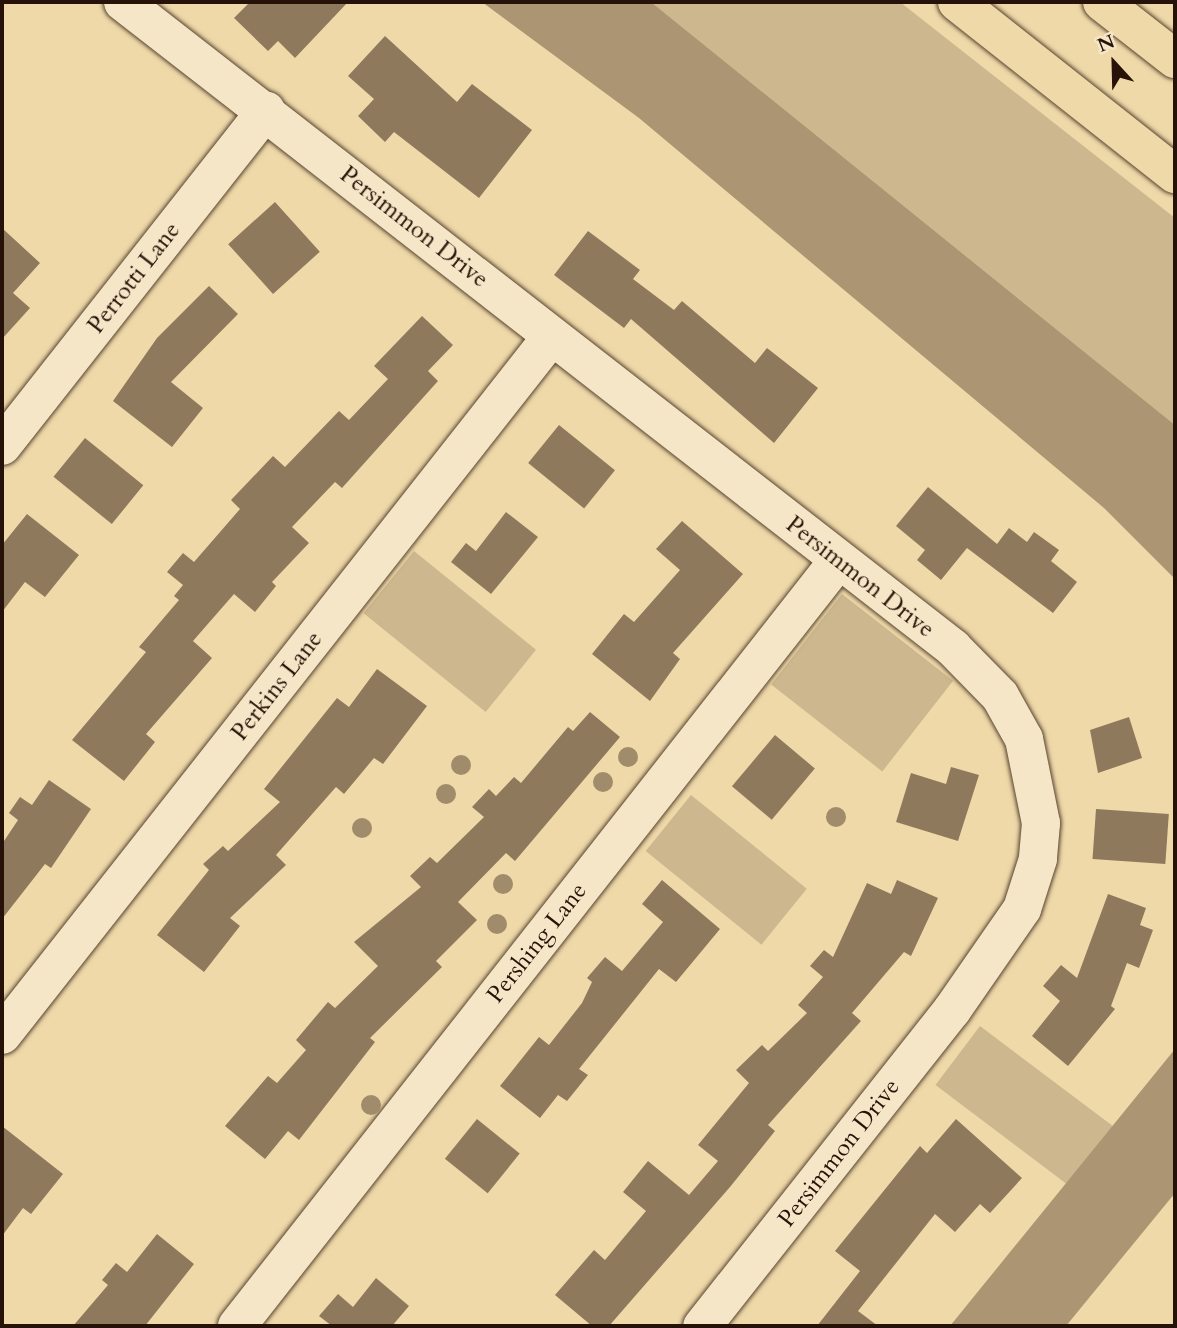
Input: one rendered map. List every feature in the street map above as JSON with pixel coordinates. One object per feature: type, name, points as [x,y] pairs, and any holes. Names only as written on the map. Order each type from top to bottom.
[{"type":"highway","points":[[957,2],[1175,174]]},
{"type":"highway","points":[[1102,2],[1175,60]]},
{"type":"street","name":"Persimmon Drive","points":[[123,2],[266,110],[838,561],[959,653],[1010,711],[1038,790],[1038,859],[1022,909],[992,956],[702,1326]]},
{"type":"street","name":"Perrotti Lane","points":[[2,446],[266,110]]},
{"type":"street","name":"Perkins Lane","points":[[2,1035],[552,336]]},
{"type":"street","name":"Pershing Lane","points":[[237,1326],[838,561]]},
{"type":"shaded area","points":[[482,2],[651,2],[1175,425],[1175,579],[1104,508],[639,118]]},
{"type":"shaded area","points":[[651,2],[900,2],[1175,218],[1175,425]]},
{"type":"shaded area","points":[[414,551],[536,650],[486,712],[364,613]]},
{"type":"shaded area","points":[[842,594],[953,681],[882,771],[771,685]]},
{"type":"shaded area","points":[[691,795],[807,889],[761,945],[646,851]]},
{"type":"shaded area","points":[[980,1026],[1114,1127],[1070,1186],[935,1085]]},
{"type":"shaded area","points":[[1175,1049],[1175,1193],[1066,1326],[950,1326]]},
{"type":"building","points":[[250,2],[348,2],[295,58],[278,41],[268,51],[234,18]]},
{"type":"building","points":[[385,36],[457,102],[472,84],[532,130],[479,198],[394,132],[385,142],[358,116],[374,99],[348,76]]},
{"type":"building","points":[[275,202],[320,252],[273,294],[228,244]]},
{"type":"building","points":[[2,228],[40,263],[13,293],[30,308],[2,339]]},
{"type":"building","points":[[588,231],[640,270],[633,279],[674,310],[682,301],[755,363],[767,348],[818,388],[774,443],[631,319],[624,328],[554,275]]},
{"type":"building","points":[[209,286],[238,314],[171,382],[203,408],[172,447],[113,401],[157,338]]},
{"type":"building","points":[[422,316],[453,345],[428,371],[438,381],[342,488],[335,482],[292,527],[309,543],[272,582],[276,586],[255,612],[234,594],[193,641],[212,658],[146,734],[155,742],[124,781],[72,740],[146,652],[139,647],[179,600],[174,596],[183,585],[167,572],[183,553],[194,562],[240,509],[231,500],[273,456],[285,467],[339,411],[349,420],[388,379],[374,366]]},
{"type":"building","points":[[559,425],[615,470],[584,508],[528,463]]},
{"type":"building","points":[[85,438],[143,485],[112,524],[54,477]]},
{"type":"building","points":[[928,487],[997,544],[1009,528],[1027,542],[1034,532],[1059,550],[1051,561],[1077,582],[1053,613],[967,548],[941,580],[917,560],[925,550],[896,526]]},
{"type":"building","points":[[506,512],[538,537],[491,594],[451,562],[466,543],[476,551]]},
{"type":"building","points":[[27,514],[79,555],[45,597],[25,582],[2,612],[2,545]]},
{"type":"building","points":[[682,521],[743,574],[673,653],[680,659],[650,701],[592,654],[624,614],[634,622],[680,570],[656,549]]},
{"type":"building","points":[[377,669],[427,706],[383,764],[374,758],[344,794],[336,787],[276,855],[286,865],[230,918],[240,926],[204,972],[157,935],[209,870],[203,864],[223,846],[228,851],[280,802],[264,789],[337,698],[349,707]]},
{"type":"building","points":[[590,712],[620,737],[515,861],[506,853],[458,902],[477,920],[436,961],[442,967],[370,1038],[375,1042],[299,1140],[288,1131],[265,1159],[225,1126],[268,1076],[277,1083],[306,1050],[296,1040],[328,1002],[335,1008],[378,966],[354,942],[421,887],[410,876],[430,857],[437,863],[484,817],[472,807],[489,789],[496,796],[514,777],[521,783],[568,727],[573,731]]},
{"type":"building","points":[[1129,717],[1142,758],[1098,773],[1090,730]]},
{"type":"building","points":[[775,735],[815,768],[772,820],[732,786]]},
{"type":"building","points":[[951,767],[979,775],[958,841],[896,822],[911,773],[946,784]]},
{"type":"building","points":[[49,780],[91,809],[51,868],[45,864],[2,919],[2,844],[18,820],[9,813],[20,797],[32,805]]},
{"type":"building","points":[[1096,809],[1169,814],[1165,864],[1093,859]]},
{"type":"building","points":[[662,880],[720,929],[676,982],[659,969],[579,1069],[588,1075],[567,1101],[558,1095],[540,1118],[500,1086],[539,1037],[549,1045],[582,1003],[592,982],[587,978],[605,957],[622,971],[663,922],[642,904]]},
{"type":"building","points":[[897,880],[938,898],[911,956],[904,952],[852,1013],[861,1021],[768,1125],[775,1131],[730,1187],[609,1326],[592,1326],[555,1295],[594,1250],[605,1260],[646,1211],[623,1192],[648,1161],[689,1195],[718,1161],[698,1145],[749,1083],[736,1070],[762,1045],[768,1051],[807,1013],[798,1005],[823,977],[810,966],[824,950],[833,957],[867,883],[891,894]]},
{"type":"building","points":[[1108,894],[1146,908],[1140,925],[1153,930],[1139,968],[1127,963],[1111,1006],[1115,1009],[1068,1066],[1032,1036],[1060,1001],[1043,986],[1061,965],[1077,978]]},
{"type":"building","points":[[477,1119],[520,1154],[488,1193],[445,1159]]},
{"type":"building","points":[[956,1119],[1022,1178],[990,1213],[980,1204],[955,1232],[935,1214],[858,1311],[878,1326],[817,1326],[860,1271],[835,1251],[920,1146],[927,1153]]},
{"type":"building","points":[[2,1126],[63,1174],[31,1214],[23,1208],[2,1236]]},
{"type":"building","points":[[157,1234],[194,1264],[145,1326],[73,1326],[108,1285],[102,1280],[116,1263],[127,1272]]},
{"type":"building","points":[[376,1278],[409,1306],[392,1326],[332,1326],[319,1316],[338,1294],[353,1307]]}]
